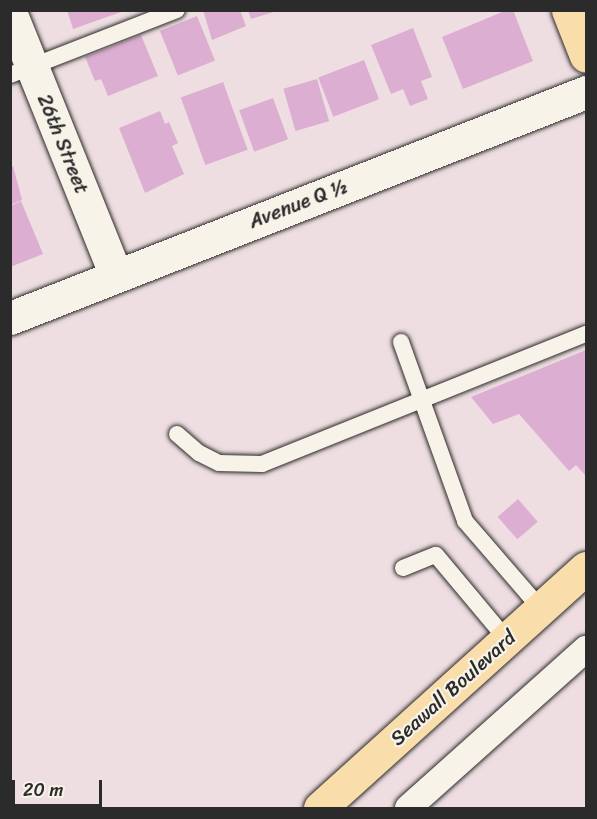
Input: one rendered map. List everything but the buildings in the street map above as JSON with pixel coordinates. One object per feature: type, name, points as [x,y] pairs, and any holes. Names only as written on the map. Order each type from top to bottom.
[{"type":"main road","points":[[568,10],[586,56]]},
{"type":"main road","name":"Seawall Boulevard","points":[[320,808],[586,568]]},
{"type":"street","name":"26th Street","points":[[10,12],[21,71],[116,276]]},
{"type":"street","name":"Avenue Q ½","points":[[10,318],[586,92]]},
{"type":"street","points":[[408,808],[586,649]]},
{"type":"lane","points":[[21,71],[177,10]]},
{"type":"lane","points":[[177,434],[219,463],[262,464],[586,334]]},
{"type":"lane","points":[[401,342],[465,521],[541,609]]},
{"type":"lane","points":[[403,568],[436,555],[507,640]]}]
